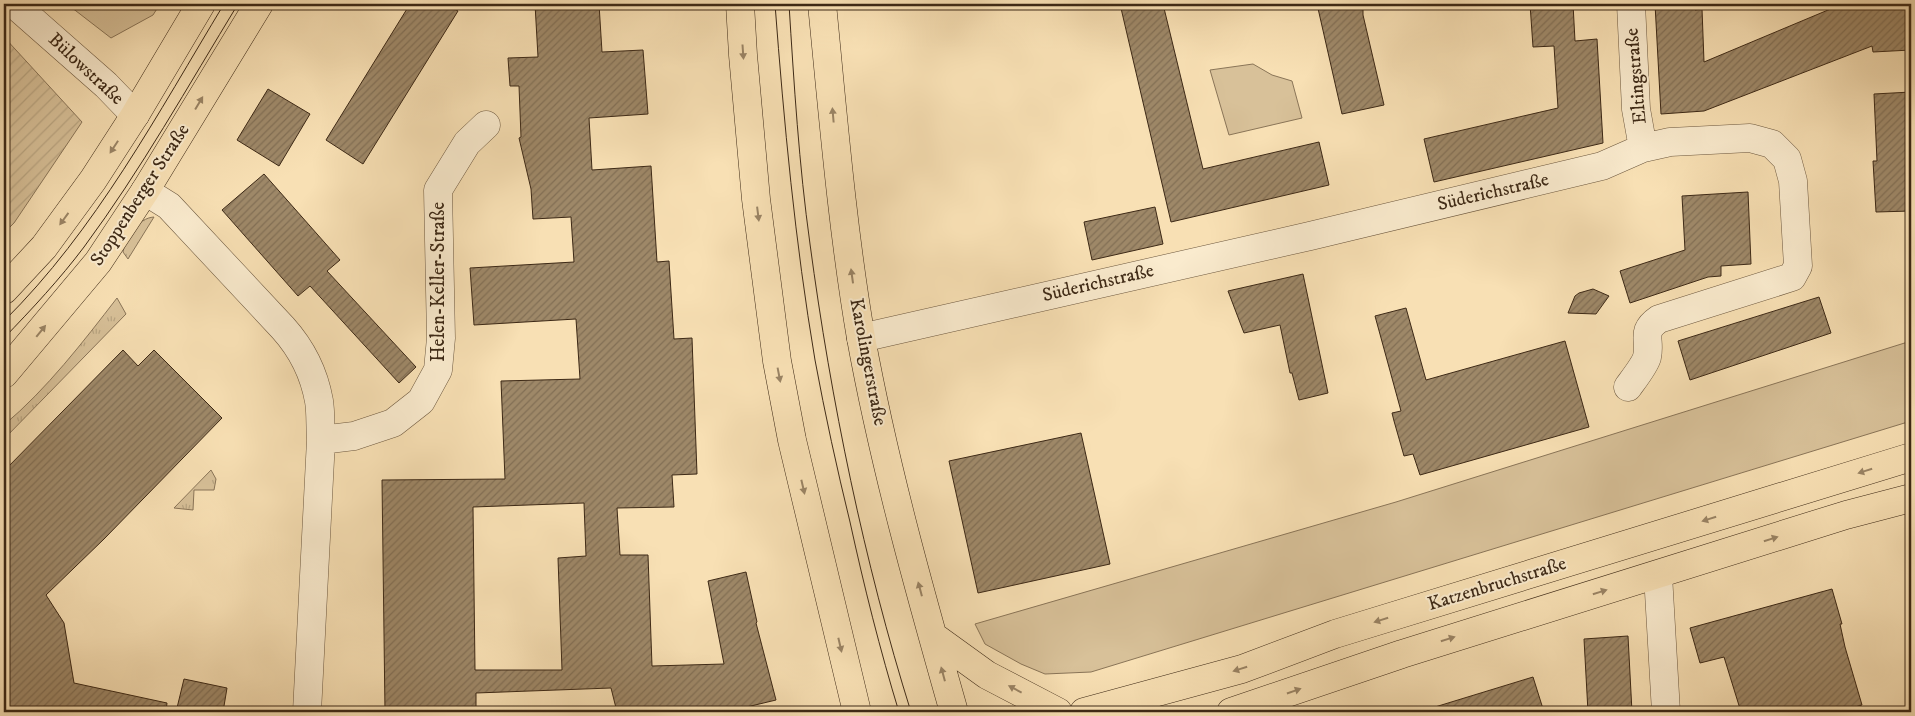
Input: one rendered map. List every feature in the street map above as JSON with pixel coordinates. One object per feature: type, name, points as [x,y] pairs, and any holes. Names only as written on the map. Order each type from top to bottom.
[{"type":"main road","points":[[4,290],[44,247],[93,180],[135,115],[201,4]]},
{"type":"main road","name":"Stoppenberger Straße","points":[[4,374],[98,262],[145,191],[259,4]]},
{"type":"main road","points":[[740,4],[756,199],[777,361],[792,440],[857,712]]},
{"type":"main road","name":"Karolingerstraße","points":[[822,4],[839,188],[861,338],[902,520],[954,712]]},
{"type":"main road","name":"Katzenbruchstraße","points":[[1084,712],[1242,669],[1335,634],[1911,457]]},
{"type":"main road","name":"Katzenbruchstraße","points":[[1231,712],[1402,654],[1846,515],[1911,498]]},
{"type":"main road","points":[[933,636],[987,675],[1058,712]]},
{"type":"street","name":"Bülowstraße","points":[[14,4],[106,85],[135,115]]},
{"type":"street","name":"Eltingstraße","points":[[1631,4],[1636,109],[1643,148]]},
{"type":"street","name":"Helen-Keller-Straße","points":[[321,440],[354,436],[393,424],[421,401],[438,370],[441,338],[438,190],[467,143],[486,125]]},
{"type":"street","name":"Süderichstraße","points":[[861,338],[1310,236],[1602,166],[1643,148],[1670,142],[1750,138],[1772,144],[1786,159],[1793,181],[1798,266],[1792,277],[1659,318],[1650,325],[1646,334],[1647,358],[1628,387]]},
{"type":"street","points":[[145,191],[169,206],[294,341],[308,366],[318,400],[321,440],[306,712]]},
{"type":"street","points":[[1658,574],[1666,712]]},
{"type":"green space","points":[[67,4],[160,4],[153,15],[111,38]]},
{"type":"green space","points":[[4,37],[82,122],[14,223],[4,233]]},
{"type":"green space","points":[[1253,64],[1272,75],[1292,81],[1302,118],[1229,135],[1210,70]]},
{"type":"green space","points":[[154,217],[128,259],[123,252],[130,235],[143,221]]},
{"type":"green space","points":[[117,298],[126,314],[4,439],[4,425],[50,381]]},
{"type":"green space","points":[[1911,341],[1911,421],[1091,672],[1045,674],[1021,664],[985,644],[975,624],[1396,502]]},
{"type":"green space","points":[[211,470],[216,479],[214,490],[194,490],[193,510],[174,508]]},
{"type":"building","points":[[410,4],[445,4],[458,11],[363,164],[326,140]]},
{"type":"building","points":[[535,4],[599,4],[602,52],[643,50],[648,114],[589,118],[592,170],[651,166],[657,262],[669,261],[674,339],[692,338],[697,474],[672,475],[674,507],[617,508],[620,555],[648,555],[652,666],[724,664],[708,581],[746,572],[756,623],[776,700],[726,712],[617,712],[611,688],[476,693],[476,712],[385,712],[382,480],[505,479],[501,381],[580,379],[576,319],[474,325],[470,268],[574,262],[571,217],[533,219],[531,189],[519,138],[521,137],[519,86],[510,86],[508,58],[538,57]],"holes":[[[584,503],[586,556],[558,558],[562,670],[475,670],[473,507]]]},
{"type":"building","points":[[1120,4],[1163,4],[1203,169],[1319,142],[1329,185],[1171,222]]},
{"type":"building","points":[[1317,4],[1363,4],[1363,15],[1384,105],[1342,114]]},
{"type":"building","points":[[1530,4],[1573,4],[1575,41],[1597,39],[1603,143],[1434,182],[1424,139],[1558,108],[1554,46],[1533,47]]},
{"type":"building","points":[[1655,4],[1695,4],[1695,10],[1702,9],[1704,62],[1840,5],[1911,4],[1911,50],[1873,52],[1872,46],[1704,111],[1661,114]]},
{"type":"building","points":[[268,89],[310,114],[279,166],[237,140]]},
{"type":"building","points":[[1911,92],[1911,211],[1876,212],[1873,161],[1877,161],[1874,94]]},
{"type":"building","points":[[264,174],[340,260],[327,271],[416,367],[399,383],[310,286],[298,296],[222,210]]},
{"type":"building","points":[[1748,192],[1751,264],[1721,266],[1721,276],[1708,277],[1630,303],[1620,271],[1685,250],[1682,196]]},
{"type":"building","points":[[1155,207],[1163,244],[1092,260],[1084,222]]},
{"type":"building","points":[[1303,274],[1328,393],[1299,400],[1292,373],[1290,373],[1280,325],[1244,333],[1228,291]]},
{"type":"building","points":[[1593,289],[1609,296],[1596,314],[1568,313],[1575,296]]},
{"type":"building","points":[[1819,297],[1831,333],[1690,380],[1678,341]]},
{"type":"building","points":[[1406,308],[1426,380],[1565,341],[1589,427],[1420,475],[1413,454],[1404,456],[1394,421],[1392,413],[1401,411],[1375,316]]},
{"type":"building","points":[[123,350],[138,366],[154,350],[222,418],[104,539],[46,595],[64,623],[74,683],[167,703],[166,712],[4,712],[4,471]]},
{"type":"building","points":[[1081,433],[1110,564],[978,593],[949,461]]},
{"type":"building","points":[[1832,589],[1842,624],[1840,624],[1845,647],[1862,705],[1837,712],[1741,712],[1724,657],[1700,663],[1690,628]]},
{"type":"building","points":[[1628,636],[1632,712],[1588,712],[1584,639]]},
{"type":"building","points":[[1533,677],[1544,712],[1436,712],[1435,707]]},
{"type":"building","points":[[184,679],[227,688],[223,712],[176,712]]},
{"type":"tram line","points":[[4,321],[37,286],[97,209],[150,128],[224,4]]},
{"type":"tram line","points":[[4,338],[65,271],[105,218],[164,127],[238,4]]},
{"type":"tram line","points":[[775,4],[791,182],[815,360],[831,441],[861,570],[899,712]]},
{"type":"tram line","points":[[789,4],[803,184],[818,303],[828,362],[864,539],[878,598],[911,712]]}]
